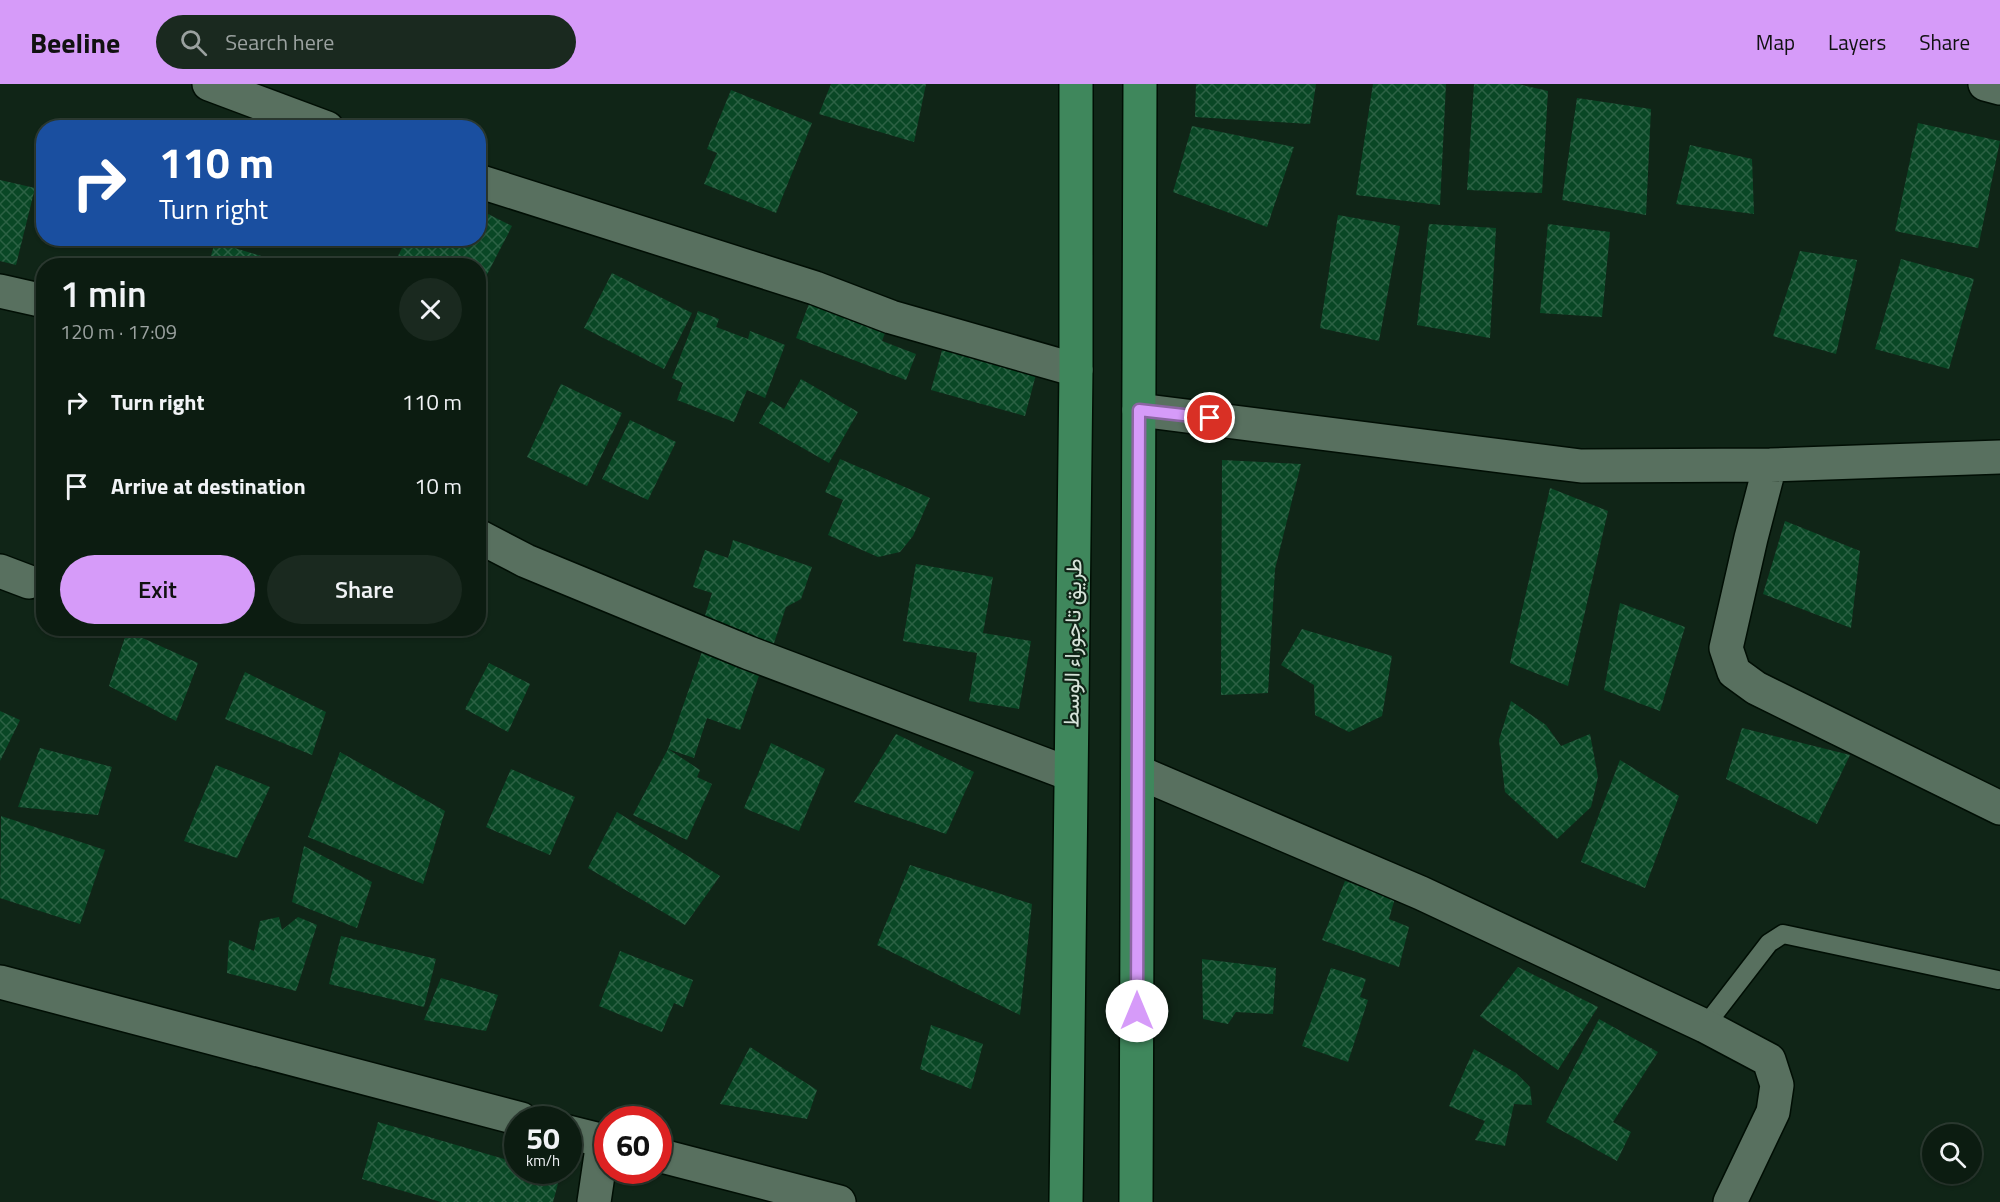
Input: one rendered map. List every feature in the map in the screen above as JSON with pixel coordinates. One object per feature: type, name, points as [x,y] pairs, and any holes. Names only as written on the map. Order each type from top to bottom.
[{"type":"main road","name":"طريق تاجوراء الوسط","points":[[1066,1202],[1076,370],[1076,84]]},
{"type":"main road","points":[[1136,1202],[1140,84]]},
{"type":"street","points":[[209,84],[306,120]]},
{"type":"street","points":[[1984,84],[2000,88]]},
{"type":"street","points":[[486,184],[815,288],[891,317],[1076,370]]},
{"type":"street","points":[[0,291],[36,299]]},
{"type":"street","points":[[1139,410],[1581,466],[1770,465],[2000,457]]},
{"type":"street","points":[[1770,465],[1726,648],[1734,672],[1756,688],[2000,808]]},
{"type":"street","points":[[486,540],[526,561],[749,653],[1070,774]]},
{"type":"street","points":[[1138,772],[1421,893],[1705,1026],[1769,1060],[1777,1085],[1773,1112],[1730,1202]]},
{"type":"street","points":[[0,982],[504,1115]]},
{"type":"street","points":[[672,1159],[839,1202]]},
{"type":"street","points":[[594,1202],[597,1184]]},
{"type":"lane","points":[[1705,1026],[1769,943],[1783,934],[1998,980]]},
{"type":"building","points":[[831,84],[926,84],[914,142],[819,114]]},
{"type":"building","points":[[1196,84],[1316,84],[1310,124],[1195,117]]},
{"type":"building","points":[[1373,84],[1446,84],[1440,205],[1356,195]]},
{"type":"building","points":[[1474,84],[1518,84],[1548,91],[1542,193],[1467,190]]},
{"type":"building","points":[[731,90],[812,123],[776,213],[704,184],[717,153],[707,149]]},
{"type":"building","points":[[1577,98],[1651,109],[1646,215],[1562,200]]},
{"type":"building","points":[[1918,123],[2000,141],[1978,248],[1895,231]]},
{"type":"building","points":[[1192,126],[1294,147],[1267,227],[1173,192]]},
{"type":"building","points":[[1690,145],[1752,159],[1754,214],[1676,204]]},
{"type":"building","points":[[0,180],[35,188],[16,265],[0,261]]},
{"type":"building","points":[[486,213],[512,226],[486,276],[486,258],[397,258],[403,246],[486,246]]},
{"type":"building","points":[[1338,215],[1400,226],[1379,341],[1320,328]]},
{"type":"building","points":[[1429,224],[1496,228],[1490,338],[1417,325]]},
{"type":"building","points":[[1548,224],[1610,232],[1602,317],[1540,313]]},
{"type":"building","points":[[214,246],[228,246],[268,258],[210,258]]},
{"type":"building","points":[[1800,251],[1857,260],[1836,354],[1773,336]]},
{"type":"building","points":[[1901,259],[1974,279],[1949,369],[1875,349]]},
{"type":"building","points":[[612,273],[692,313],[664,369],[584,328]]},
{"type":"building","points":[[815,288],[891,317],[882,341],[916,354],[906,380],[796,338]]},
{"type":"building","points":[[698,311],[719,319],[716,327],[748,339],[750,331],[785,345],[765,398],[747,390],[734,422],[677,400],[683,383],[672,378]]},
{"type":"building","points":[[951,318],[1044,344],[1025,416],[931,390]]},
{"type":"building","points":[[801,379],[858,412],[829,463],[759,423],[771,401],[784,409]]},
{"type":"building","points":[[561,384],[622,413],[587,486],[527,457]]},
{"type":"building","points":[[630,420],[676,442],[648,500],[602,479]]},
{"type":"building","points":[[840,459],[930,498],[913,536],[900,552],[878,557],[828,535],[843,500],[825,492]]},
{"type":"building","points":[[1222,460],[1301,464],[1275,569],[1268,693],[1221,695]]},
{"type":"building","points":[[1550,488],[1608,511],[1568,686],[1510,663]]},
{"type":"building","points":[[1785,521],[1860,551],[1851,628],[1763,594]]},
{"type":"building","points":[[733,540],[812,567],[801,599],[786,607],[773,646],[703,622],[712,593],[693,587],[705,550],[728,558]]},
{"type":"building","points":[[916,564],[993,577],[983,633],[1031,641],[1019,709],[969,701],[977,653],[903,641]]},
{"type":"building","points":[[1620,603],[1685,627],[1660,711],[1604,690]]},
{"type":"building","points":[[1302,629],[1392,656],[1382,716],[1349,732],[1315,715],[1314,685],[1281,665]]},
{"type":"building","points":[[125,636],[138,636],[198,663],[176,721],[109,686]]},
{"type":"building","points":[[704,646],[762,667],[740,730],[707,718],[694,758],[668,749]]},
{"type":"building","points":[[489,663],[530,684],[508,732],[465,709]]},
{"type":"building","points":[[245,672],[326,712],[312,755],[225,719]]},
{"type":"building","points":[[1511,701],[1546,725],[1561,746],[1590,734],[1598,777],[1591,807],[1557,839],[1505,792],[1499,740]]},
{"type":"building","points":[[0,711],[20,720],[0,761]]},
{"type":"building","points":[[1742,728],[1850,755],[1817,824],[1726,779]]},
{"type":"building","points":[[896,734],[974,772],[946,834],[854,802]]},
{"type":"building","points":[[771,743],[825,769],[799,831],[744,808]]},
{"type":"building","points":[[40,748],[112,767],[98,815],[18,807]]},
{"type":"building","points":[[668,749],[700,770],[697,777],[712,784],[687,840],[633,815]]},
{"type":"building","points":[[340,752],[445,811],[423,884],[308,837]]},
{"type":"building","points":[[1620,760],[1679,796],[1645,888],[1581,862]]},
{"type":"building","points":[[216,765],[270,787],[237,858],[184,841]]},
{"type":"building","points":[[511,769],[575,797],[550,855],[486,827]]},
{"type":"building","points":[[617,812],[720,876],[685,925],[588,868]]},
{"type":"building","points":[[1,816],[105,850],[80,924],[0,898]]},
{"type":"building","points":[[304,846],[372,882],[357,928],[292,902]]},
{"type":"building","points":[[910,865],[1032,904],[1020,1015],[877,945]]},
{"type":"building","points":[[1345,881],[1395,898],[1389,919],[1409,927],[1399,967],[1322,940]]},
{"type":"building","points":[[279,917],[282,930],[298,917],[317,925],[296,991],[227,973],[229,940],[254,951],[260,921]]},
{"type":"building","points":[[341,936],[436,959],[424,1007],[329,984]]},
{"type":"building","points":[[620,951],[693,980],[683,1007],[674,1003],[662,1032],[599,1006]]},
{"type":"building","points":[[1202,959],[1276,968],[1273,1014],[1236,1012],[1228,1024],[1203,1019]]},
{"type":"building","points":[[1518,967],[1598,1007],[1558,1070],[1480,1016]]},
{"type":"building","points":[[1331,968],[1366,979],[1360,997],[1368,1000],[1348,1062],[1302,1046]]},
{"type":"building","points":[[441,978],[498,995],[486,1031],[424,1020]]},
{"type":"building","points":[[1599,1019],[1658,1052],[1613,1122],[1631,1132],[1617,1161],[1546,1122]]},
{"type":"building","points":[[931,1025],[983,1044],[971,1089],[920,1069]]},
{"type":"building","points":[[750,1047],[817,1090],[807,1119],[720,1104]]},
{"type":"building","points":[[1474,1049],[1516,1073],[1530,1087],[1532,1105],[1514,1104],[1505,1146],[1475,1140],[1485,1121],[1449,1106]]},
{"type":"building","points":[[378,1122],[504,1159],[504,1184],[558,1184],[553,1202],[441,1202],[362,1179]]},
{"type":"route","points":[[1137,1011],[1139,410],[1210,418]]}]
